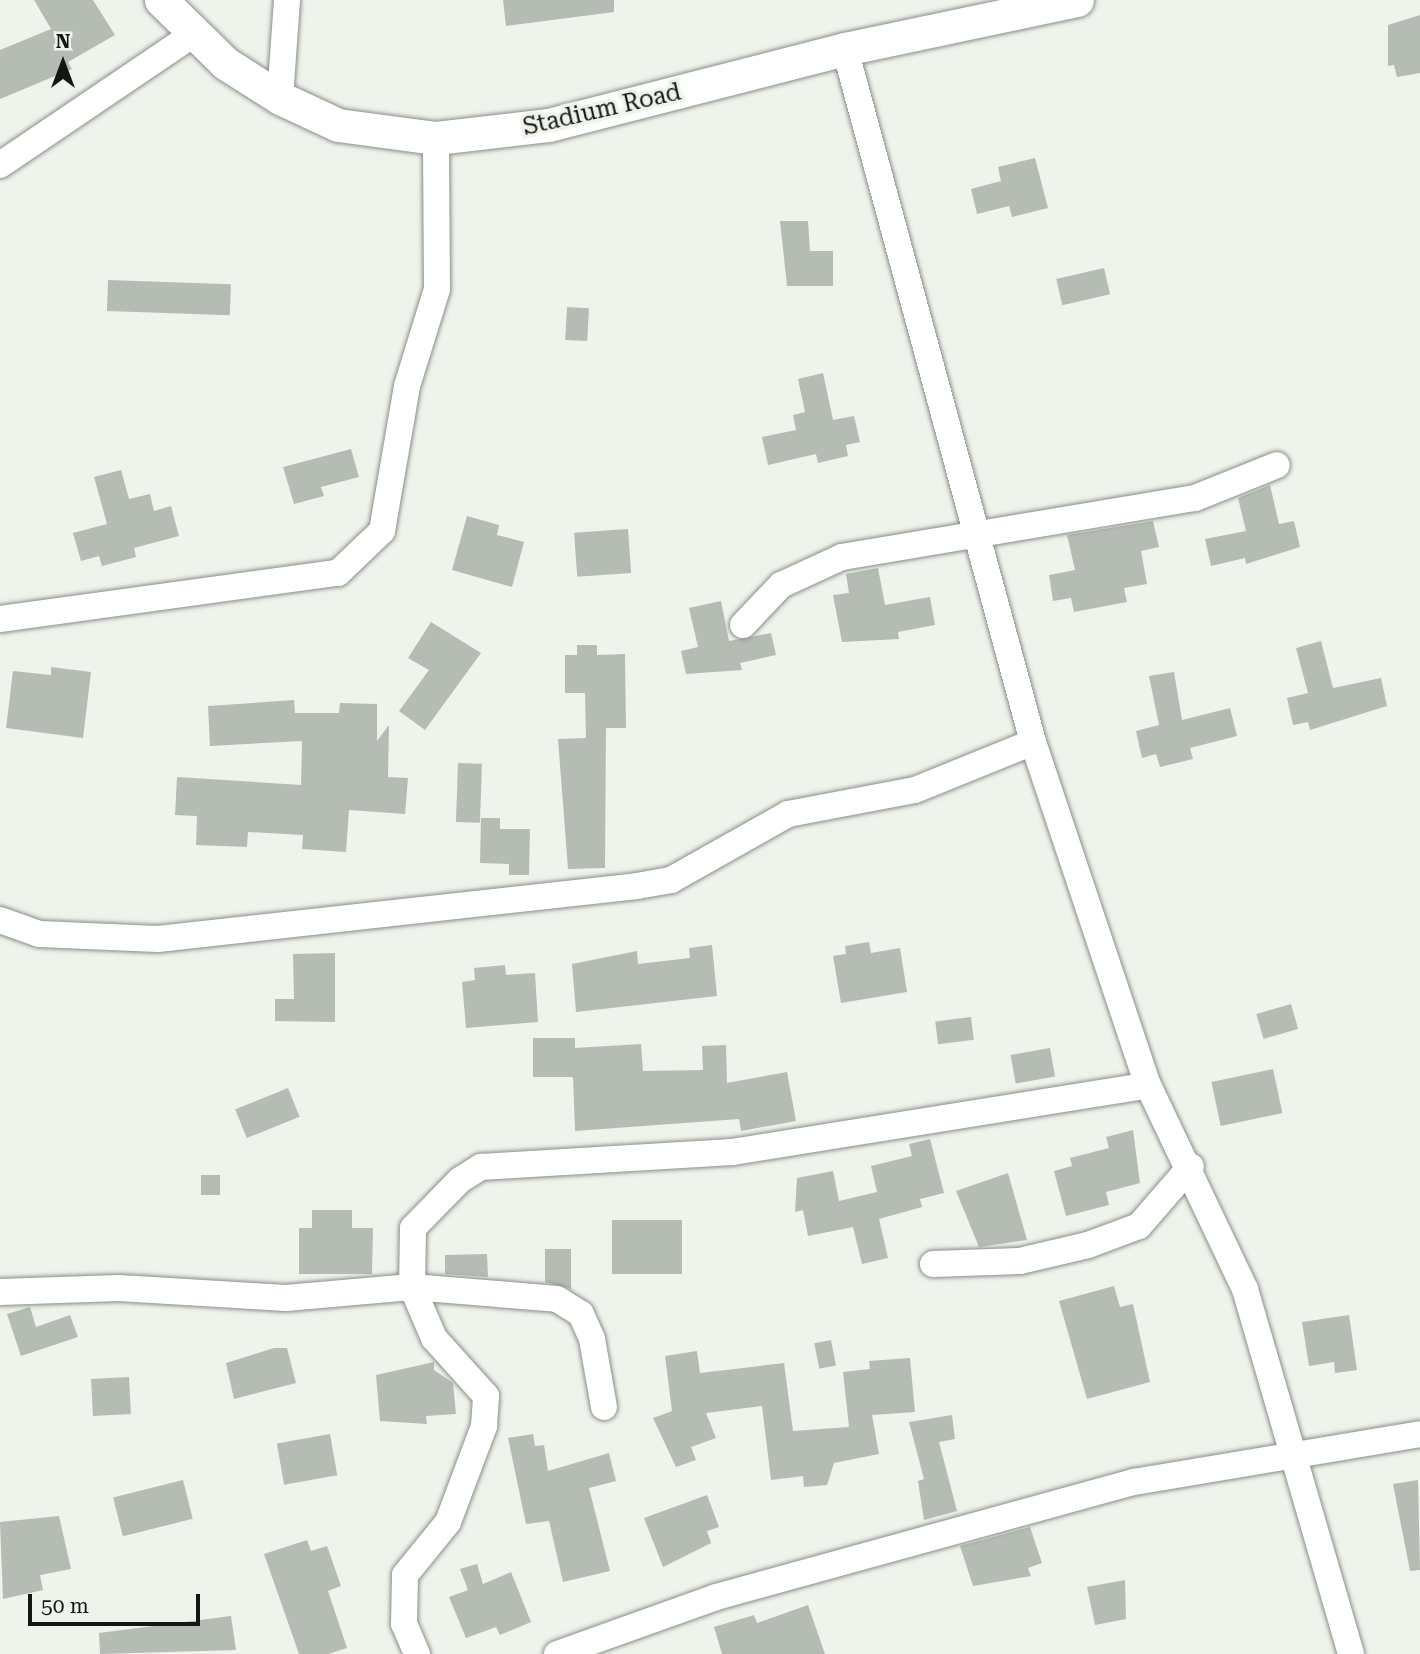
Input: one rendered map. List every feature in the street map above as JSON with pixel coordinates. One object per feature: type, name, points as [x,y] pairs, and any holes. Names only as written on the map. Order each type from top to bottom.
[{"type":"main road","name":"Stadium Road","points":[[161,0],[192,35],[280,98],[338,125],[436,138],[549,125],[845,49],[1077,0]]},
{"type":"street","points":[[280,98],[287,0]]},
{"type":"street","points":[[0,165],[192,35]]},
{"type":"street","points":[[845,49],[1033,742],[1148,1085],[1191,1166],[1245,1289],[1290,1459],[1351,1654]]},
{"type":"street","points":[[0,619],[338,573],[382,531],[407,386],[437,289],[436,138]]},
{"type":"street","points":[[743,625],[780,585],[842,556],[975,530],[1195,498],[1277,465]]},
{"type":"street","points":[[0,920],[39,934],[158,939],[637,886],[671,880],[788,814],[915,790],[1033,742]]},
{"type":"street","points":[[416,1654],[404,1624],[405,1575],[448,1522],[484,1426],[486,1396],[434,1338],[412,1287],[413,1228],[481,1167],[732,1152],[1148,1085]]},
{"type":"street","points":[[933,1264],[1020,1261],[1088,1245],[1139,1226],[1191,1166]]},
{"type":"street","points":[[0,1292],[119,1288],[286,1298],[412,1287],[524,1293],[557,1299],[581,1314],[604,1407]]},
{"type":"street","points":[[557,1654],[716,1597],[1122,1485],[1290,1459],[1420,1434]]},
{"type":"building","points":[[34,0],[93,0],[115,35],[68,62],[72,69],[0,99],[0,50],[51,29]]},
{"type":"building","points":[[503,0],[614,0],[614,12],[506,26]]},
{"type":"building","points":[[1420,15],[1420,73],[1397,77],[1394,65],[1388,66],[1388,25]]},
{"type":"building","points":[[1035,158],[1048,208],[1012,217],[1009,206],[977,214],[971,189],[1001,181],[998,167]]},
{"type":"building","points":[[780,221],[808,221],[810,251],[833,251],[833,286],[787,286]]},
{"type":"building","points":[[1104,268],[1110,294],[1062,305],[1056,279]]},
{"type":"building","points":[[108,280],[231,284],[230,315],[107,311]]},
{"type":"building","points":[[567,307],[589,308],[587,341],[565,340]]},
{"type":"building","points":[[823,373],[833,420],[854,416],[860,442],[846,445],[848,456],[818,463],[816,454],[768,465],[762,437],[796,430],[793,415],[805,412],[798,379]]},
{"type":"building","points":[[351,449],[359,477],[321,487],[324,496],[294,504],[283,467]]},
{"type":"building","points":[[121,470],[129,499],[150,494],[154,511],[171,506],[179,536],[134,548],[136,557],[102,566],[99,556],[81,561],[73,533],[107,524],[94,477]]},
{"type":"building","points":[[1270,485],[1279,524],[1294,521],[1300,547],[1246,564],[1245,558],[1211,566],[1205,539],[1246,531],[1238,498]]},
{"type":"building","points":[[467,516],[499,525],[497,535],[524,542],[512,587],[452,570]]},
{"type":"building","points":[[1153,521],[1159,547],[1141,551],[1147,584],[1124,588],[1127,602],[1074,612],[1071,598],[1053,601],[1049,575],[1075,570],[1067,535]]},
{"type":"building","points":[[628,529],[631,573],[577,577],[574,533]]},
{"type":"building","points":[[878,568],[885,605],[930,597],[935,625],[898,632],[899,639],[842,642],[833,595],[849,593],[846,574]]},
{"type":"building","points":[[721,601],[729,641],[771,633],[776,655],[740,663],[742,670],[686,674],[681,651],[698,647],[689,608]]},
{"type":"building","points":[[431,622],[481,653],[425,730],[399,711],[429,670],[408,658]]},
{"type":"building","points":[[1321,641],[1333,688],[1381,678],[1387,706],[1310,730],[1308,722],[1293,725],[1287,698],[1308,693],[1296,648]]},
{"type":"building","points":[[577,645],[597,645],[597,655],[625,654],[626,728],[606,728],[605,868],[568,869],[558,739],[586,738],[585,693],[565,693],[565,655],[577,655]]},
{"type":"building","points":[[51,667],[91,672],[83,738],[6,728],[13,671],[51,675]]},
{"type":"building","points":[[1174,672],[1182,720],[1230,708],[1237,736],[1190,748],[1193,759],[1160,767],[1156,754],[1142,758],[1136,731],[1159,725],[1149,676]]},
{"type":"building","points":[[294,700],[295,713],[339,713],[340,703],[377,704],[377,741],[389,725],[388,777],[408,778],[405,814],[349,810],[346,852],[302,849],[303,835],[248,832],[247,847],[196,845],[197,816],[175,815],[177,777],[301,785],[302,741],[210,746],[208,706]]},
{"type":"building","points":[[458,763],[482,764],[480,823],[456,822]]},
{"type":"building","points":[[481,818],[500,818],[500,829],[530,829],[529,875],[509,875],[509,864],[480,863]]},
{"type":"building","points":[[869,942],[871,953],[900,948],[907,992],[841,1003],[833,956],[846,954],[845,946]]},
{"type":"building","points":[[712,945],[717,996],[576,1012],[572,964],[637,951],[638,964],[690,958],[689,948]]},
{"type":"building","points":[[335,953],[335,1022],[275,1021],[275,999],[294,999],[293,954]]},
{"type":"building","points":[[505,965],[506,975],[535,973],[538,1022],[466,1028],[462,982],[475,980],[474,968]]},
{"type":"building","points":[[1291,1004],[1298,1029],[1264,1039],[1256,1014]]},
{"type":"building","points":[[971,1017],[974,1040],[938,1044],[935,1021]]},
{"type":"building","points":[[533,1038],[575,1038],[575,1048],[641,1044],[643,1071],[703,1070],[702,1046],[726,1045],[727,1083],[787,1072],[796,1121],[741,1131],[739,1119],[575,1131],[573,1077],[533,1077]]},
{"type":"building","points":[[1050,1048],[1055,1077],[1016,1084],[1011,1055]]},
{"type":"building","points":[[1273,1069],[1282,1113],[1221,1126],[1211,1082]]},
{"type":"building","points":[[288,1088],[300,1117],[247,1138],[235,1109]]},
{"type":"building","points":[[1133,1130],[1140,1183],[1106,1192],[1109,1205],[1066,1216],[1054,1171],[1072,1166],[1070,1158],[1109,1148],[1106,1137]]},
{"type":"building","points":[[930,1139],[944,1193],[920,1199],[922,1207],[879,1219],[888,1258],[862,1264],[853,1227],[808,1236],[803,1210],[795,1212],[797,1178],[833,1171],[839,1201],[877,1192],[871,1166],[912,1156],[909,1144]]},
{"type":"building","points":[[1008,1173],[1027,1240],[979,1247],[956,1191]]},
{"type":"building","points":[[201,1175],[220,1175],[220,1195],[201,1195]]},
{"type":"building","points":[[312,1210],[352,1210],[352,1228],[373,1228],[372,1274],[299,1274],[299,1228],[312,1228]]},
{"type":"building","points":[[612,1220],[682,1220],[682,1274],[612,1274]]},
{"type":"building","points":[[545,1249],[571,1249],[571,1289],[545,1282]]},
{"type":"building","points":[[487,1254],[488,1277],[445,1274],[445,1255]]},
{"type":"building","points":[[1114,1286],[1120,1307],[1133,1304],[1150,1382],[1087,1399],[1059,1301]]},
{"type":"building","points":[[30,1307],[36,1327],[70,1315],[78,1337],[21,1356],[7,1314]]},
{"type":"building","points":[[1349,1315],[1357,1370],[1335,1373],[1334,1362],[1309,1366],[1302,1322]]},
{"type":"building","points":[[831,1340],[836,1366],[819,1369],[814,1343]]},
{"type":"building","points":[[274,1348],[287,1348],[296,1383],[234,1399],[226,1363]]},
{"type":"building","points":[[697,1351],[700,1373],[784,1363],[793,1431],[849,1427],[843,1372],[870,1369],[869,1361],[910,1358],[915,1412],[872,1415],[879,1454],[834,1463],[827,1485],[804,1487],[803,1476],[771,1480],[762,1406],[706,1413],[716,1438],[691,1447],[696,1460],[676,1467],[653,1418],[672,1411],[665,1356]]},
{"type":"building","points":[[434,1362],[434,1370],[453,1383],[456,1414],[426,1416],[427,1424],[380,1421],[376,1375]]},
{"type":"building","points":[[129,1377],[131,1414],[93,1416],[91,1379]]},
{"type":"building","points":[[952,1415],[955,1439],[939,1442],[957,1511],[924,1520],[918,1481],[924,1479],[909,1422]]},
{"type":"building","points":[[330,1434],[337,1475],[284,1485],[277,1443]]},
{"type":"building","points":[[533,1434],[535,1446],[544,1445],[548,1471],[609,1453],[616,1481],[589,1488],[610,1571],[563,1582],[549,1521],[526,1524],[508,1438]]},
{"type":"building","points":[[183,1480],[193,1519],[123,1536],[113,1497]]},
{"type":"building","points":[[1418,1480],[1420,1570],[1410,1571],[1393,1484]]},
{"type":"building","points":[[707,1495],[719,1527],[707,1531],[711,1543],[663,1567],[644,1518]]},
{"type":"building","points":[[59,1516],[71,1569],[40,1575],[43,1590],[3,1599],[0,1522]]},
{"type":"building","points":[[1030,1527],[1042,1563],[1028,1568],[1031,1576],[973,1586],[960,1546]]},
{"type":"building","points":[[307,1540],[311,1551],[327,1546],[341,1586],[328,1591],[347,1648],[328,1654],[299,1654],[264,1554]]},
{"type":"building","points":[[477,1564],[483,1584],[511,1572],[531,1622],[500,1635],[496,1627],[466,1638],[449,1597],[468,1590],[460,1569]]},
{"type":"building","points":[[1125,1580],[1126,1619],[1095,1625],[1087,1587]]},
{"type":"building","points":[[808,1605],[825,1654],[722,1654],[714,1627],[754,1615],[757,1623]]},
{"type":"building","points":[[231,1616],[236,1650],[100,1654],[99,1633]]}]
